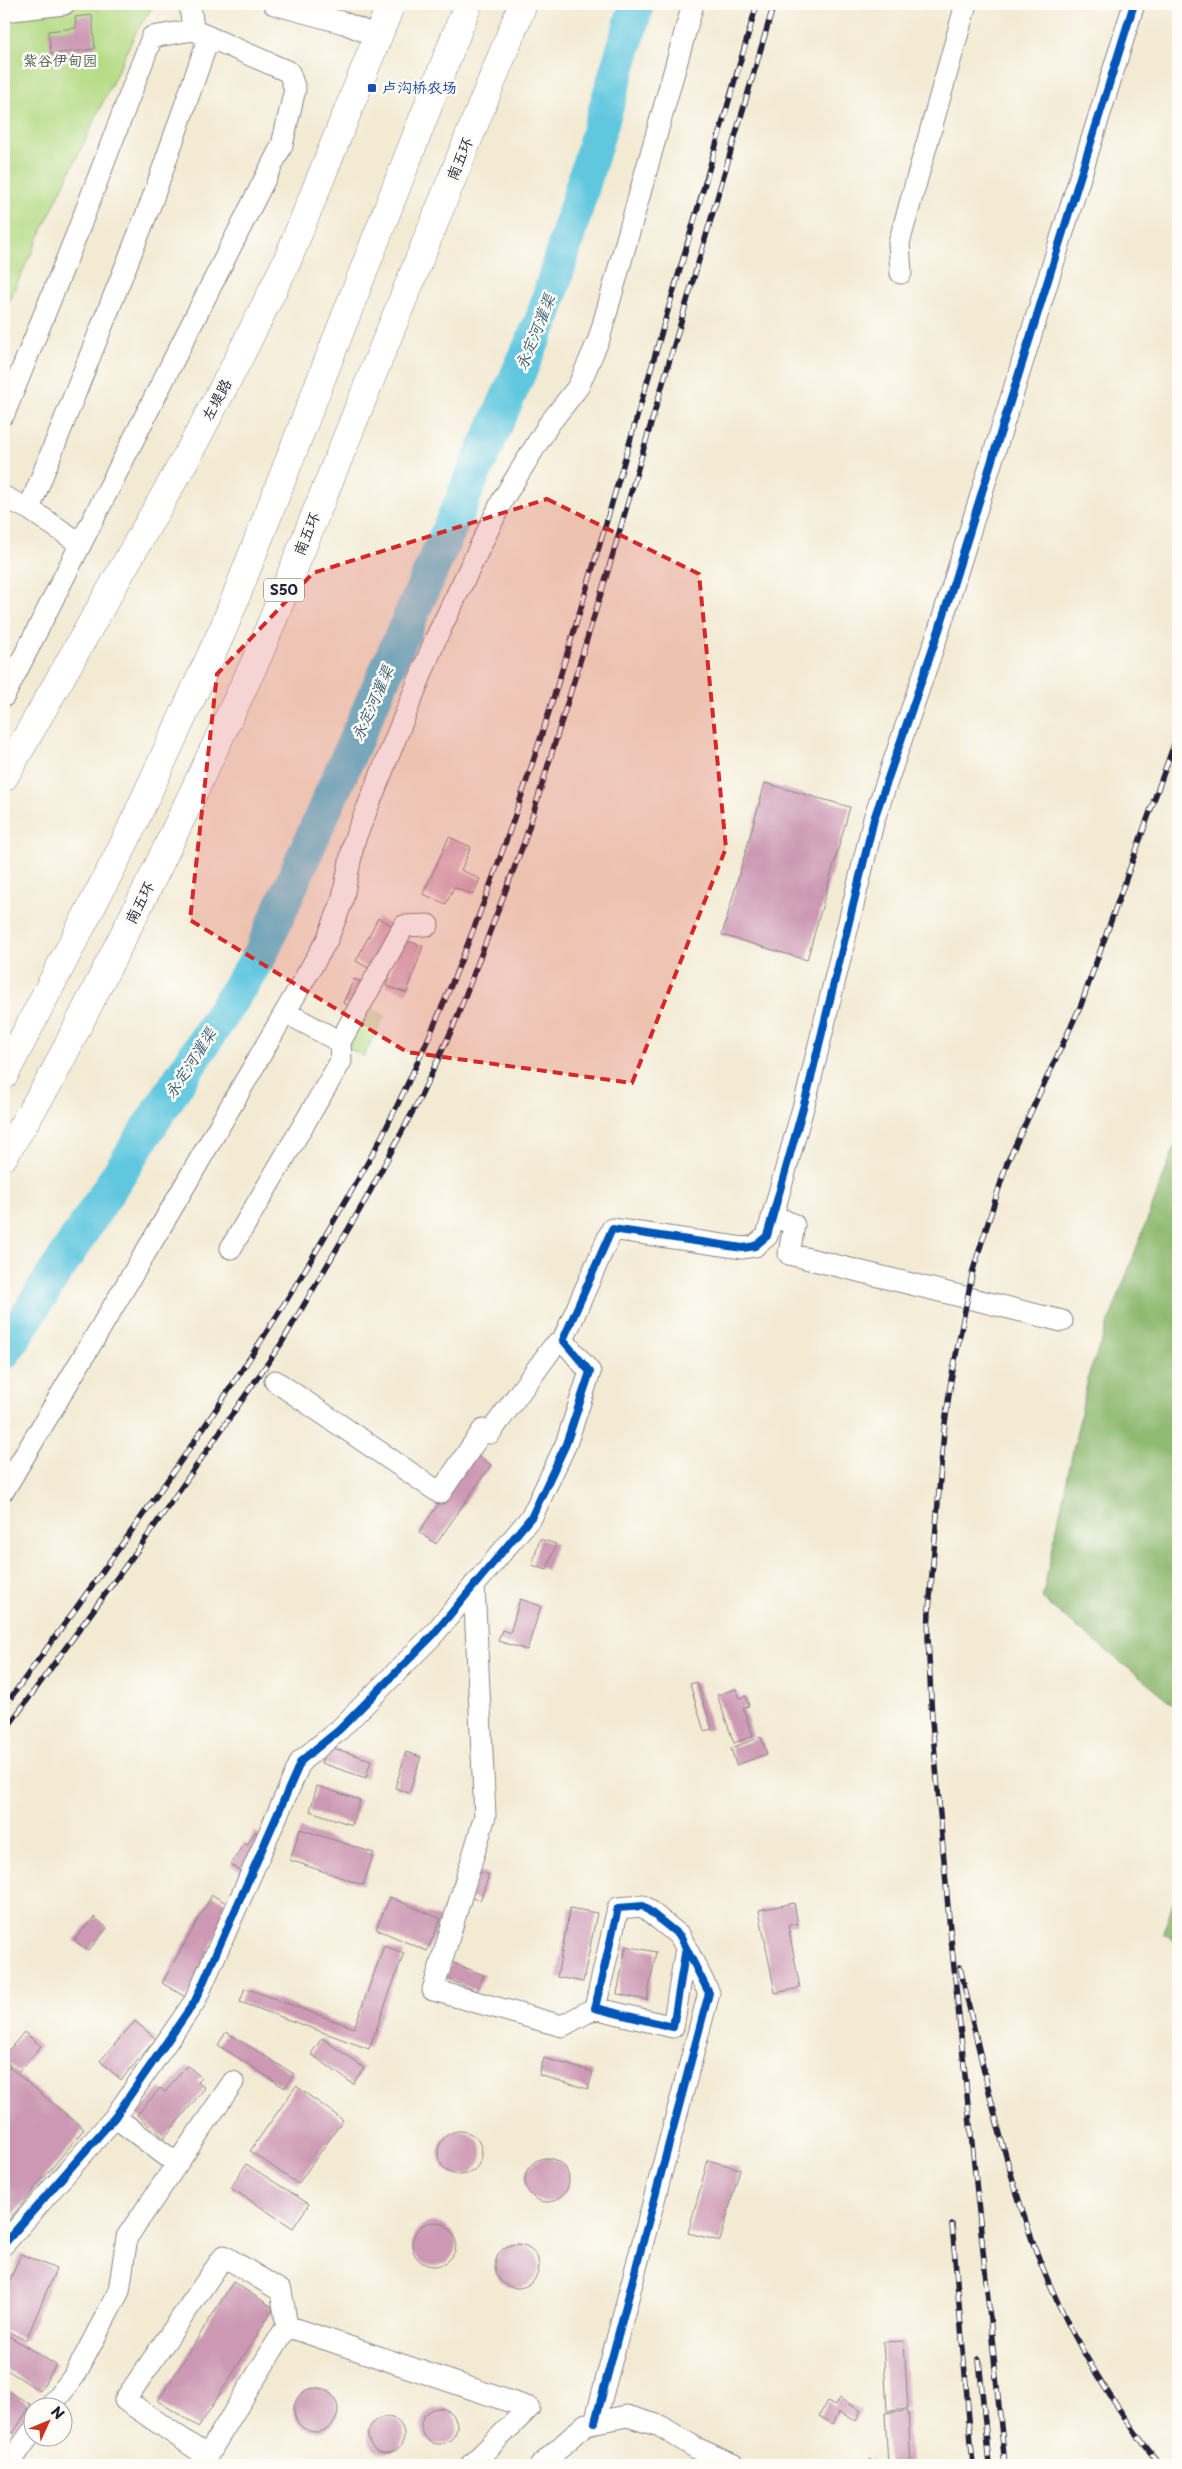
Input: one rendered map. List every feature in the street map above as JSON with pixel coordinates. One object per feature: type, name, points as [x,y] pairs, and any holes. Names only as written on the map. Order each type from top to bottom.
[{"type":"main road","name":"左堤路","points":[[4,777],[187,456],[243,351],[287,261],[391,4]]},
{"type":"main road","name":"S50","points":[[4,1075],[123,846],[224,627],[468,4]]},
{"type":"main road","name":"南五环","points":[[4,1156],[60,1061],[157,869],[258,656],[523,4]]},
{"type":"street","points":[[4,10],[64,4]]},
{"type":"street","points":[[29,509],[152,202],[201,34],[190,4]]},
{"type":"street","points":[[274,4],[344,23],[378,37]]},
{"type":"street","points":[[4,1490],[161,1227],[327,940],[342,902],[354,841],[436,638],[503,499],[549,424],[578,387],[599,339],[693,4]]},
{"type":"street","points":[[901,273],[899,244],[966,4]]},
{"type":"street","points":[[275,1382],[440,1493],[483,1430],[490,1433],[553,1348],[563,1340],[612,1230],[742,1248],[754,1246],[767,1236],[808,1090],[874,819],[939,630],[1021,334],[1134,4]]},
{"type":"street","points":[[4,414],[76,236],[152,37],[201,34],[289,72],[295,89],[282,145],[81,544],[9,676],[4,696]]},
{"type":"street","points":[[4,497],[29,509],[81,544]]},
{"type":"street","points":[[231,1248],[341,1062],[340,1042],[404,926],[428,925]]},
{"type":"street","points":[[285,1012],[340,1042]]},
{"type":"street","points":[[773,1215],[794,1225],[789,1254],[1062,1321]]},
{"type":"street","points":[[4,2244],[115,2117],[196,2001],[301,1761],[339,1730],[433,1635],[532,1516],[566,1444],[590,1372],[563,1340]]},
{"type":"street","points":[[474,1585],[485,1816],[434,1990],[562,2026],[595,2008],[673,2027],[686,1948]]},
{"type":"street","points":[[595,2008],[618,1908],[643,1906],[680,1936],[709,1993],[595,2422]]},
{"type":"street","points":[[59,2396],[75,2375],[119,2291],[127,2237],[233,2082]]},
{"type":"street","points":[[115,2117],[176,2164]]},
{"type":"street","points":[[224,2256],[281,2291],[287,2326],[204,2460],[126,2400],[224,2256]]},
{"type":"street","points":[[287,2326],[529,2408],[470,2465]]},
{"type":"street","points":[[542,2465],[586,2424],[627,2416],[660,2426],[696,2448],[734,2465]]},
{"type":"street","points":[[8,2465],[22,2446]]},
{"type":"highlighted area","points":[[547,499],[699,574],[726,848],[632,1083],[407,1052],[190,920],[217,674],[313,573]]},
{"type":"green space","name":"紫谷伊甸园","points":[[4,4],[155,4],[137,30],[4,311]]},
{"type":"green space","points":[[367,1008],[384,1016],[364,1056],[348,1048]]},
{"type":"green space","points":[[1178,1138],[1178,1708],[1042,1599],[1089,1374]]},
{"type":"green space","points":[[1178,1887],[1178,1943],[1163,1933]]},
{"type":"building","points":[[92,15],[95,49],[51,54],[48,31],[76,28],[75,17]]},
{"type":"building","points":[[765,783],[850,807],[807,960],[722,935]]},
{"type":"building","points":[[449,837],[471,847],[461,870],[480,879],[473,895],[454,887],[446,904],[423,894]]},
{"type":"building","points":[[378,918],[395,927],[372,970],[356,961]]},
{"type":"building","points":[[402,939],[423,946],[407,993],[386,986]]},
{"type":"building","points":[[354,979],[366,984],[355,1008],[343,1003]]},
{"type":"building","points":[[474,1453],[491,1465],[436,1544],[419,1532]]},
{"type":"building","points":[[540,1539],[556,1544],[547,1570],[532,1565]]},
{"type":"building","points":[[520,1599],[541,1606],[527,1650],[498,1641],[502,1630],[510,1633]]},
{"type":"building","points":[[697,1682],[712,1729],[704,1731],[690,1684]]},
{"type":"building","points":[[736,1689],[740,1698],[746,1696],[749,1706],[743,1708],[753,1736],[734,1743],[717,1695]]},
{"type":"building","points":[[761,1737],[767,1754],[736,1765],[731,1748]]},
{"type":"building","points":[[327,1746],[371,1760],[366,1778],[321,1763]]},
{"type":"building","points":[[406,1752],[421,1757],[409,1793],[395,1788]]},
{"type":"building","points":[[317,1786],[360,1800],[352,1825],[310,1811]]},
{"type":"building","points":[[300,1829],[374,1853],[363,1885],[290,1860]]},
{"type":"building","points":[[255,1832],[265,1838],[244,1873],[231,1865],[244,1843],[247,1845]]},
{"type":"building","points":[[477,1871],[489,1875],[480,1901],[469,1897]]},
{"type":"building","points":[[212,1895],[230,1905],[187,1998],[162,1983]]},
{"type":"building","points":[[390,1897],[441,1919],[427,1951],[376,1929]]},
{"type":"building","points":[[794,1903],[798,1924],[788,1925],[800,1988],[775,1993],[759,1910]]},
{"type":"building","points":[[570,1908],[597,1913],[583,1982],[557,1977]]},
{"type":"building","points":[[94,1917],[107,1928],[88,1951],[74,1940]]},
{"type":"building","points":[[384,1946],[404,1953],[369,2049],[240,2002],[245,1988],[354,2028]]},
{"type":"building","points":[[626,1946],[656,1952],[647,2000],[617,1994]]},
{"type":"building","points":[[451,1962],[484,1975],[477,1991],[445,1978]]},
{"type":"building","points":[[135,2021],[156,2039],[121,2080],[100,2061]]},
{"type":"building","points":[[24,2032],[41,2046],[19,2072],[4,2060],[4,2056]]},
{"type":"building","points":[[226,2032],[294,2074],[285,2088],[218,2045]]},
{"type":"building","points":[[322,2038],[364,2068],[353,2084],[311,2054]]},
{"type":"building","points":[[544,2058],[593,2072],[588,2089],[539,2075]]},
{"type":"building","points":[[4,2063],[84,2129],[4,2226]]},
{"type":"building","points":[[187,2065],[201,2077],[197,2081],[205,2088],[164,2138],[137,2115],[160,2088],[165,2092]]},
{"type":"building","points":[[296,2086],[343,2120],[298,2184],[250,2151]]},
{"type":"building","points":[[456,2131],[464,2131],[476,2137],[482,2153],[476,2169],[464,2175],[456,2175],[444,2169],[438,2157],[438,2149],[444,2137]]},
{"type":"building","points":[[543,2158],[551,2158],[563,2164],[569,2180],[563,2196],[551,2202],[543,2202],[531,2196],[525,2184],[525,2176],[531,2164]]},
{"type":"building","points":[[708,2160],[740,2169],[720,2241],[688,2233]]},
{"type":"building","points":[[246,2164],[309,2204],[293,2228],[231,2188]]},
{"type":"building","points":[[430,2222],[438,2222],[450,2228],[456,2244],[450,2260],[438,2266],[430,2266],[418,2260],[412,2248],[412,2240],[418,2228]]},
{"type":"building","points":[[513,2244],[521,2244],[533,2250],[539,2266],[533,2282],[521,2288],[513,2288],[501,2282],[495,2270],[495,2262],[501,2250]]},
{"type":"building","points":[[21,2254],[56,2269],[26,2340],[4,2330],[4,2294]]},
{"type":"building","points":[[233,2282],[274,2308],[199,2427],[158,2401]]},
{"type":"building","points":[[4,2333],[56,2365],[40,2391],[4,2368]]},
{"type":"building","points":[[904,2341],[908,2409],[887,2411],[883,2342]]},
{"type":"building","points":[[4,2388],[22,2399],[22,2419],[14,2432],[4,2426]]},
{"type":"building","points":[[312,2388],[320,2388],[332,2394],[338,2410],[332,2426],[320,2432],[312,2432],[300,2426],[294,2414],[294,2406],[300,2394]]},
{"type":"building","points":[[839,2398],[861,2411],[856,2421],[839,2412],[833,2424],[819,2416],[827,2402],[835,2406]]},
{"type":"building","points":[[439,2408],[446,2409],[452,2413],[456,2419],[456,2433],[452,2439],[446,2443],[439,2444],[432,2443],[426,2439],[422,2433],[421,2426],[422,2419],[426,2413],[432,2409]]},
{"type":"building","points":[[908,2411],[911,2465],[888,2465],[885,2413]]},
{"type":"building","points":[[386,2417],[393,2418],[399,2422],[403,2428],[403,2442],[399,2448],[393,2452],[386,2453],[379,2452],[373,2448],[369,2442],[368,2435],[369,2428],[373,2422],[379,2418]]},
{"type":"building","points":[[871,2459],[877,2465],[864,2465]]},
{"type":"building","points":[[262,2461],[269,2462],[278,2465],[253,2465]]},
{"type":"waterway","name":"永定河灌渠","points":[[4,1352],[260,955],[543,318],[637,4]]},
{"type":"railway","points":[[4,1707],[89,1591],[253,1354],[364,1170],[420,1057],[484,902],[539,744],[612,503],[757,4]]},
{"type":"railway","points":[[4,1732],[144,1541],[281,1344],[366,1199],[421,1096],[454,1025],[525,840],[607,574],[774,4]]},
{"type":"railway","points":[[1005,2465],[949,1919],[932,1720],[928,1637],[929,1610],[944,1431],[951,1380],[973,1270],[1007,1163],[1081,1005],[1178,733]]},
{"type":"railway","points":[[960,1967],[999,2131],[1039,2260],[1067,2322],[1101,2381],[1139,2438],[1160,2465]]},
{"type":"railway","points":[[952,2224],[973,2465]]},
{"type":"railway","points":[[979,2359],[989,2465]]},
{"type":"cycle path","points":[[4,2244],[115,2117],[195,2001],[301,1761],[339,1730],[433,1635],[532,1516],[566,1444],[590,1372],[563,1340],[612,1229],[743,1248],[755,1246],[767,1236],[808,1090],[874,819],[939,630],[1134,4]]},
{"type":"cycle path","points":[[595,2422],[709,1993],[680,1936],[643,1906],[618,1908],[595,2008],[673,2027],[686,1948]]},
{"type":"place","name":"卢沟桥农场","points":[[372,88]]}]
